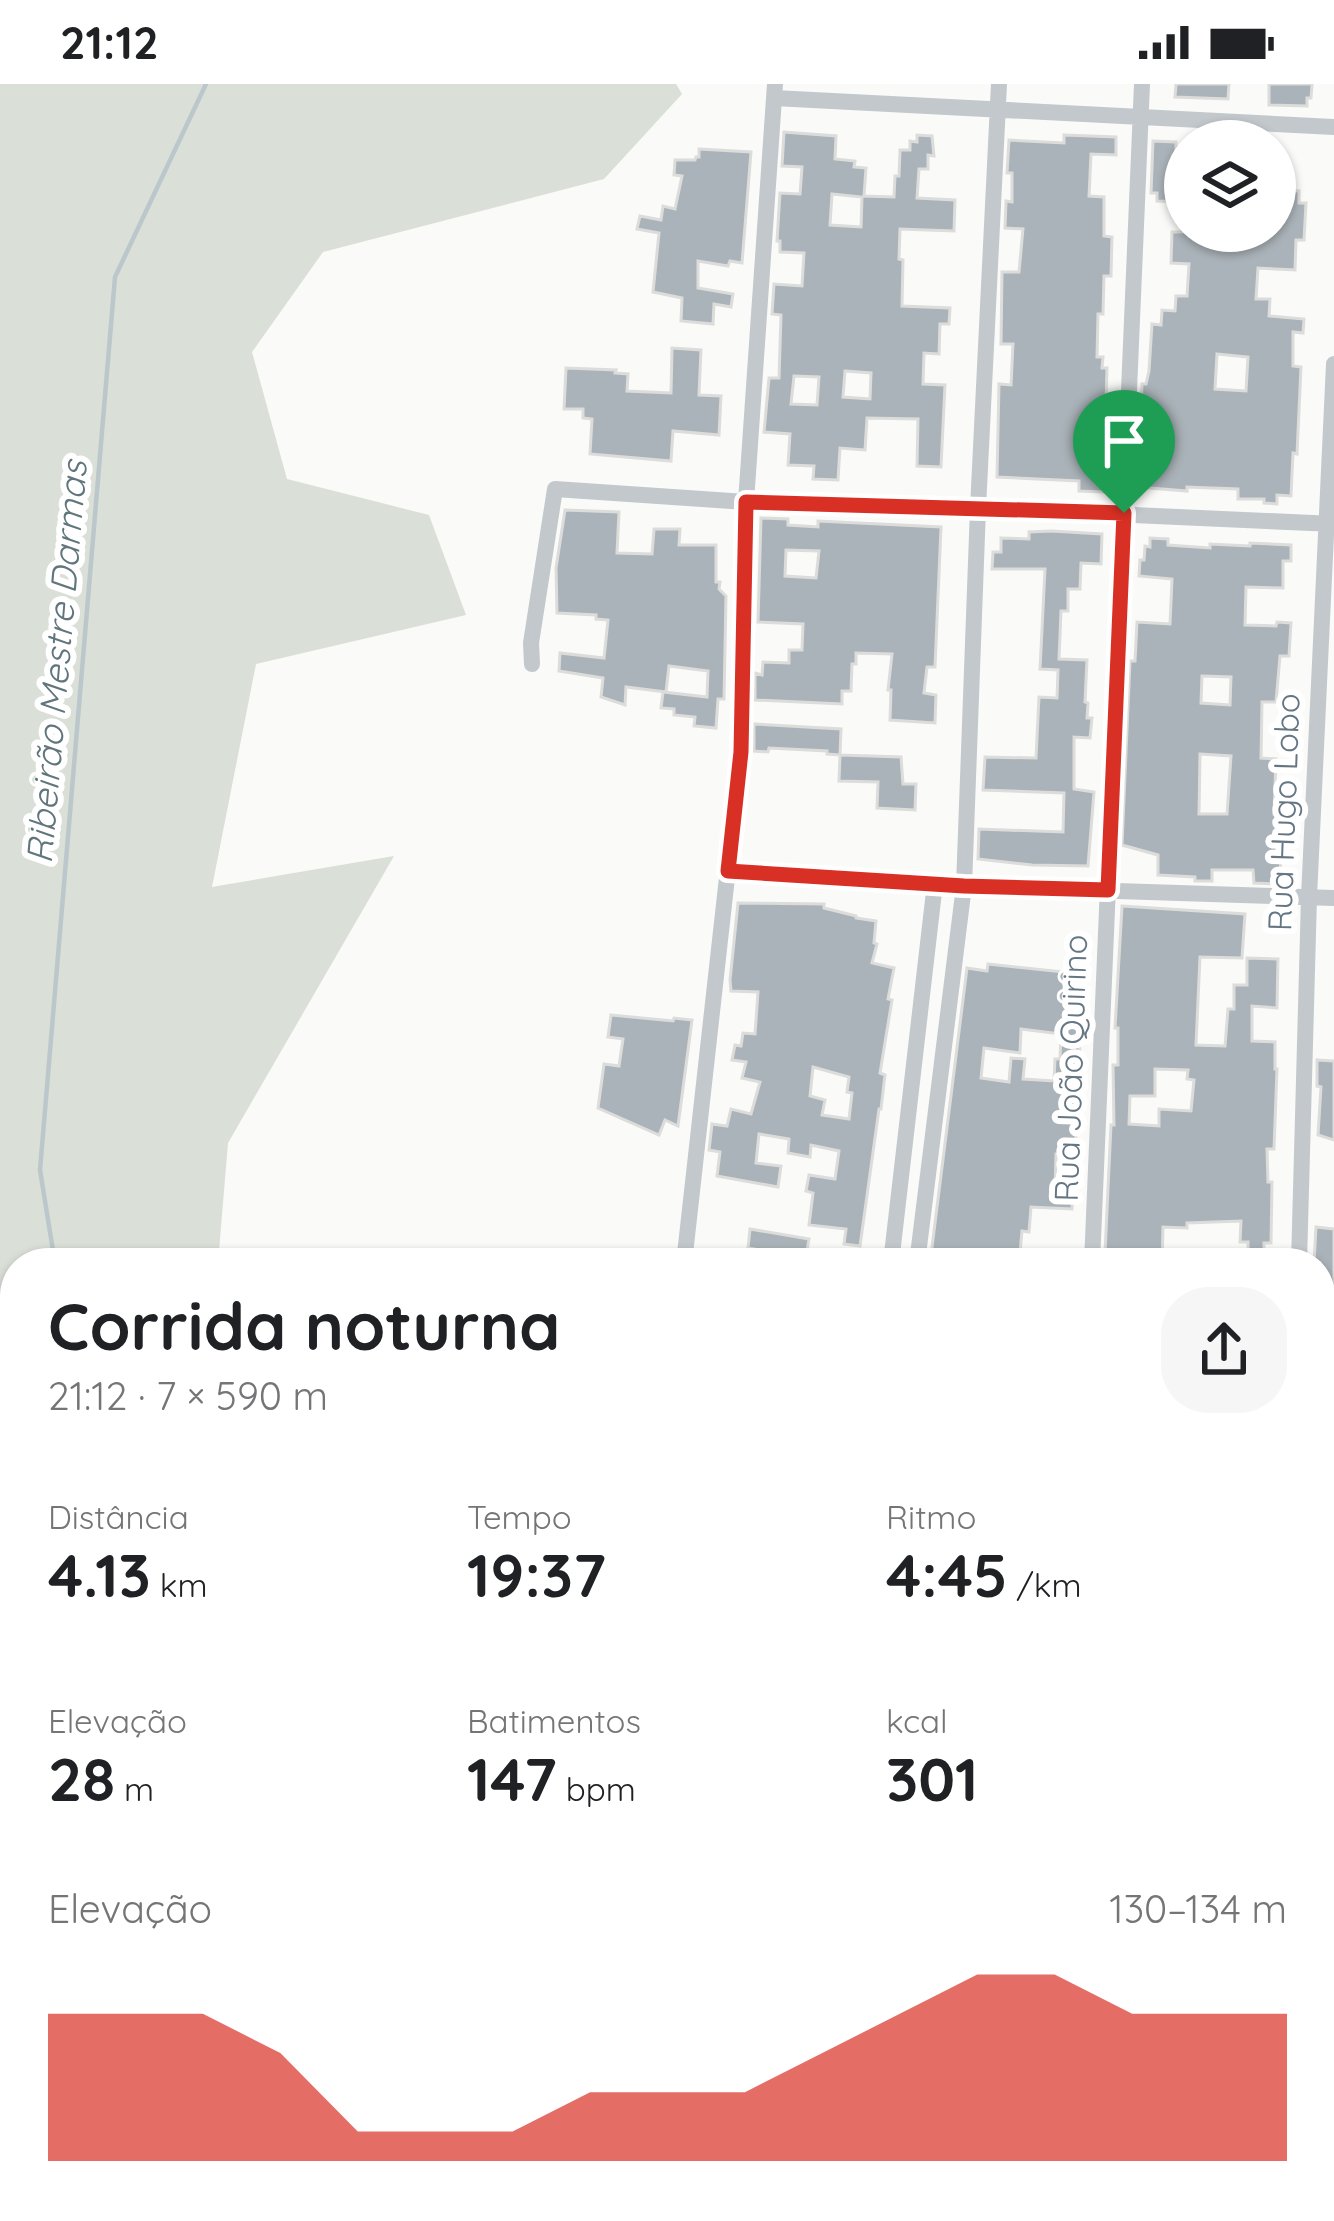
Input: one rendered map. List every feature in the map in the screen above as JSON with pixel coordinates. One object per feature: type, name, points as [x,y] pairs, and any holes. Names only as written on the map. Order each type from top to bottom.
[{"type":"street","points":[[919,1248],[964,886],[999,84]]},
{"type":"street","name":"Rua João Quirino","points":[[1093,1248],[1142,84]]},
{"type":"street","points":[[686,1248],[741,752],[746,502],[774,91],[998,110],[1334,127]]},
{"type":"street","name":"Rua Hugo Lobo","points":[[1298,1248],[1334,364]]},
{"type":"street","points":[[532,664],[531,643],[555,489],[746,502],[1329,524]]},
{"type":"street","points":[[728,871],[964,886],[1334,898]]},
{"type":"street","points":[[893,1248],[935,883]]},
{"type":"shaded area","points":[[0,84],[676,84],[682,94],[604,179],[323,252],[252,352],[287,479],[429,515],[466,615],[256,664],[212,887],[394,856],[228,1143],[219,1248],[0,1248]]},
{"type":"building","points":[[1176,84],[1229,84],[1228,99],[1175,97]]},
{"type":"building","points":[[1269,84],[1312,84],[1311,98],[1307,106],[1269,105]]},
{"type":"building","points":[[784,132],[836,136],[835,159],[855,161],[854,167],[866,168],[864,196],[894,197],[900,150],[910,150],[910,141],[917,142],[917,135],[932,136],[934,156],[928,155],[928,169],[919,169],[917,198],[955,200],[954,231],[900,229],[899,259],[903,260],[902,306],[950,308],[949,324],[940,324],[939,354],[924,353],[923,384],[945,385],[941,467],[917,466],[918,419],[867,418],[865,450],[840,448],[838,480],[813,479],[814,466],[788,465],[790,434],[764,432],[769,378],[779,378],[781,315],[772,314],[774,284],[802,286],[804,253],[780,252],[777,241],[780,193],[800,194],[802,167],[782,166]],"holes":[[[832,194],[862,197],[861,227],[830,225]],[[845,371],[871,373],[870,399],[843,397]],[[794,376],[819,377],[817,405],[791,404]]]},
{"type":"building","points":[[1064,135],[1116,137],[1116,155],[1091,154],[1089,196],[1104,197],[1104,236],[1112,237],[1111,276],[1104,276],[1103,314],[1098,314],[1097,357],[1103,357],[1102,368],[1107,368],[1100,452],[1104,453],[1103,492],[1079,491],[1079,481],[997,477],[999,384],[1011,385],[1013,344],[1001,344],[1002,272],[1019,272],[1023,229],[1005,228],[1006,201],[1012,202],[1009,140],[1064,143]]},
{"type":"building","points":[[1153,141],[1164,141],[1164,201],[1151,193]]},
{"type":"building","points":[[699,149],[751,152],[742,263],[730,261],[728,266],[698,261],[698,288],[733,294],[731,307],[714,304],[713,324],[681,321],[682,298],[653,292],[659,233],[637,229],[640,216],[661,220],[663,206],[675,209],[682,176],[674,175],[675,160],[695,160]]},
{"type":"building","points":[[1296,191],[1299,203],[1306,203],[1304,240],[1296,240]]},
{"type":"building","points":[[1171,252],[1296,252],[1295,270],[1258,268],[1256,299],[1270,299],[1269,316],[1304,319],[1303,333],[1293,332],[1293,366],[1301,367],[1291,496],[1277,495],[1277,504],[1238,499],[1238,489],[1138,487],[1142,384],[1149,371],[1152,324],[1161,325],[1162,310],[1175,311],[1176,296],[1187,296],[1189,264],[1171,263]],"holes":[[[1217,354],[1248,357],[1246,391],[1215,389]]]},
{"type":"building","points":[[672,348],[701,350],[699,395],[721,396],[719,435],[673,431],[671,461],[590,454],[592,419],[583,418],[583,409],[564,409],[566,368],[616,370],[628,374],[627,391],[671,393]]},
{"type":"building","points":[[565,510],[619,512],[617,553],[652,554],[654,529],[680,529],[679,545],[716,545],[716,582],[726,596],[724,699],[718,699],[716,728],[694,726],[695,717],[661,708],[663,692],[707,697],[708,671],[669,666],[666,692],[626,687],[625,705],[601,697],[603,678],[559,671],[560,653],[604,658],[608,620],[557,613],[556,568]]},
{"type":"building","points":[[761,518],[818,527],[818,521],[941,527],[935,667],[927,667],[924,693],[936,695],[935,723],[890,720],[892,654],[856,653],[851,691],[842,691],[842,704],[755,700],[755,673],[762,675],[763,662],[789,663],[789,650],[802,650],[803,624],[758,622]],"holes":[[[786,550],[819,551],[816,578],[785,576]]]},
{"type":"building","points":[[1029,532],[1102,534],[1101,564],[1081,563],[1080,589],[1068,589],[1068,611],[1061,611],[1059,659],[1087,660],[1085,702],[1087,718],[1092,718],[1090,738],[1074,737],[1074,789],[1094,792],[1088,866],[978,859],[979,829],[1063,832],[1064,793],[983,790],[985,757],[1036,758],[1039,697],[1057,698],[1058,670],[1040,669],[1045,569],[992,569],[993,552],[1001,552],[1001,538],[1029,539]]},
{"type":"building","points":[[1150,538],[1168,539],[1168,545],[1210,548],[1210,544],[1291,545],[1291,561],[1283,561],[1283,588],[1246,587],[1245,625],[1291,623],[1289,656],[1280,656],[1276,702],[1262,702],[1261,758],[1276,759],[1274,814],[1282,814],[1280,884],[1254,883],[1253,870],[1212,870],[1212,881],[1158,875],[1158,855],[1122,845],[1130,661],[1135,661],[1137,622],[1170,624],[1172,579],[1139,576],[1145,546],[1150,547]],"holes":[[[1202,676],[1231,677],[1230,705],[1201,703]],[[1200,754],[1231,756],[1227,814],[1199,814]]]},
{"type":"building","points":[[754,724],[841,729],[840,755],[769,748],[768,752],[754,751]]},
{"type":"building","points":[[840,755],[901,757],[903,784],[916,784],[915,810],[877,808],[878,782],[839,781]]},
{"type":"building","points":[[738,903],[824,904],[824,908],[876,921],[872,963],[894,968],[880,1073],[885,1075],[881,1109],[860,1246],[844,1244],[846,1229],[809,1225],[813,1193],[806,1191],[809,1175],[835,1179],[839,1151],[811,1145],[810,1157],[788,1153],[789,1139],[759,1134],[756,1163],[781,1166],[778,1187],[717,1176],[720,1152],[709,1150],[712,1124],[727,1126],[731,1109],[751,1114],[760,1082],[742,1078],[746,1062],[732,1060],[743,1033],[755,1034],[758,992],[731,991]],"holes":[[[813,1067],[849,1077],[849,1119],[822,1115],[825,1100],[810,1096]]]},
{"type":"building","points":[[1122,906],[1245,914],[1242,958],[1200,957],[1196,1045],[1225,1046],[1234,985],[1247,985],[1247,958],[1278,959],[1277,1008],[1252,1006],[1252,1041],[1275,1042],[1277,1069],[1274,1149],[1267,1149],[1271,1243],[1264,1243],[1264,1248],[1248,1248],[1248,1242],[1240,1242],[1241,1221],[1163,1227],[1162,1248],[1105,1248]],"holes":[[[1155,1069],[1188,1070],[1187,1079],[1194,1080],[1191,1111],[1159,1109],[1159,1126],[1129,1124],[1130,1096],[1155,1096]]]},
{"type":"building","points":[[988,964],[1083,974],[1075,1155],[1056,1154],[1055,1192],[1073,1193],[1072,1209],[1031,1207],[1029,1232],[1022,1231],[1020,1248],[932,1248],[967,968],[987,971]],"holes":[[[1021,1029],[1061,1034],[1060,1059],[1055,1059],[1054,1081],[1023,1079],[1025,1059],[1011,1058],[1009,1082],[981,1078],[984,1048],[1020,1053]]]},
{"type":"building","points":[[611,1015],[692,1020],[678,1126],[665,1120],[659,1135],[598,1108],[604,1064],[619,1066],[623,1039],[608,1037]]},
{"type":"building","points":[[1317,1060],[1334,1061],[1334,1140],[1318,1135],[1321,1087],[1317,1086]]},
{"type":"building","points":[[1316,1227],[1334,1229],[1334,1248],[1315,1248]]},
{"type":"building","points":[[750,1229],[809,1239],[808,1248],[748,1248]]},
{"type":"waterway","name":"Ribeirão Mestre Darmas","points":[[53,1248],[40,1170],[115,277],[206,84]]},
{"type":"route","points":[[746,502],[1124,513],[1108,890],[728,871],[741,752],[746,502]]}]
